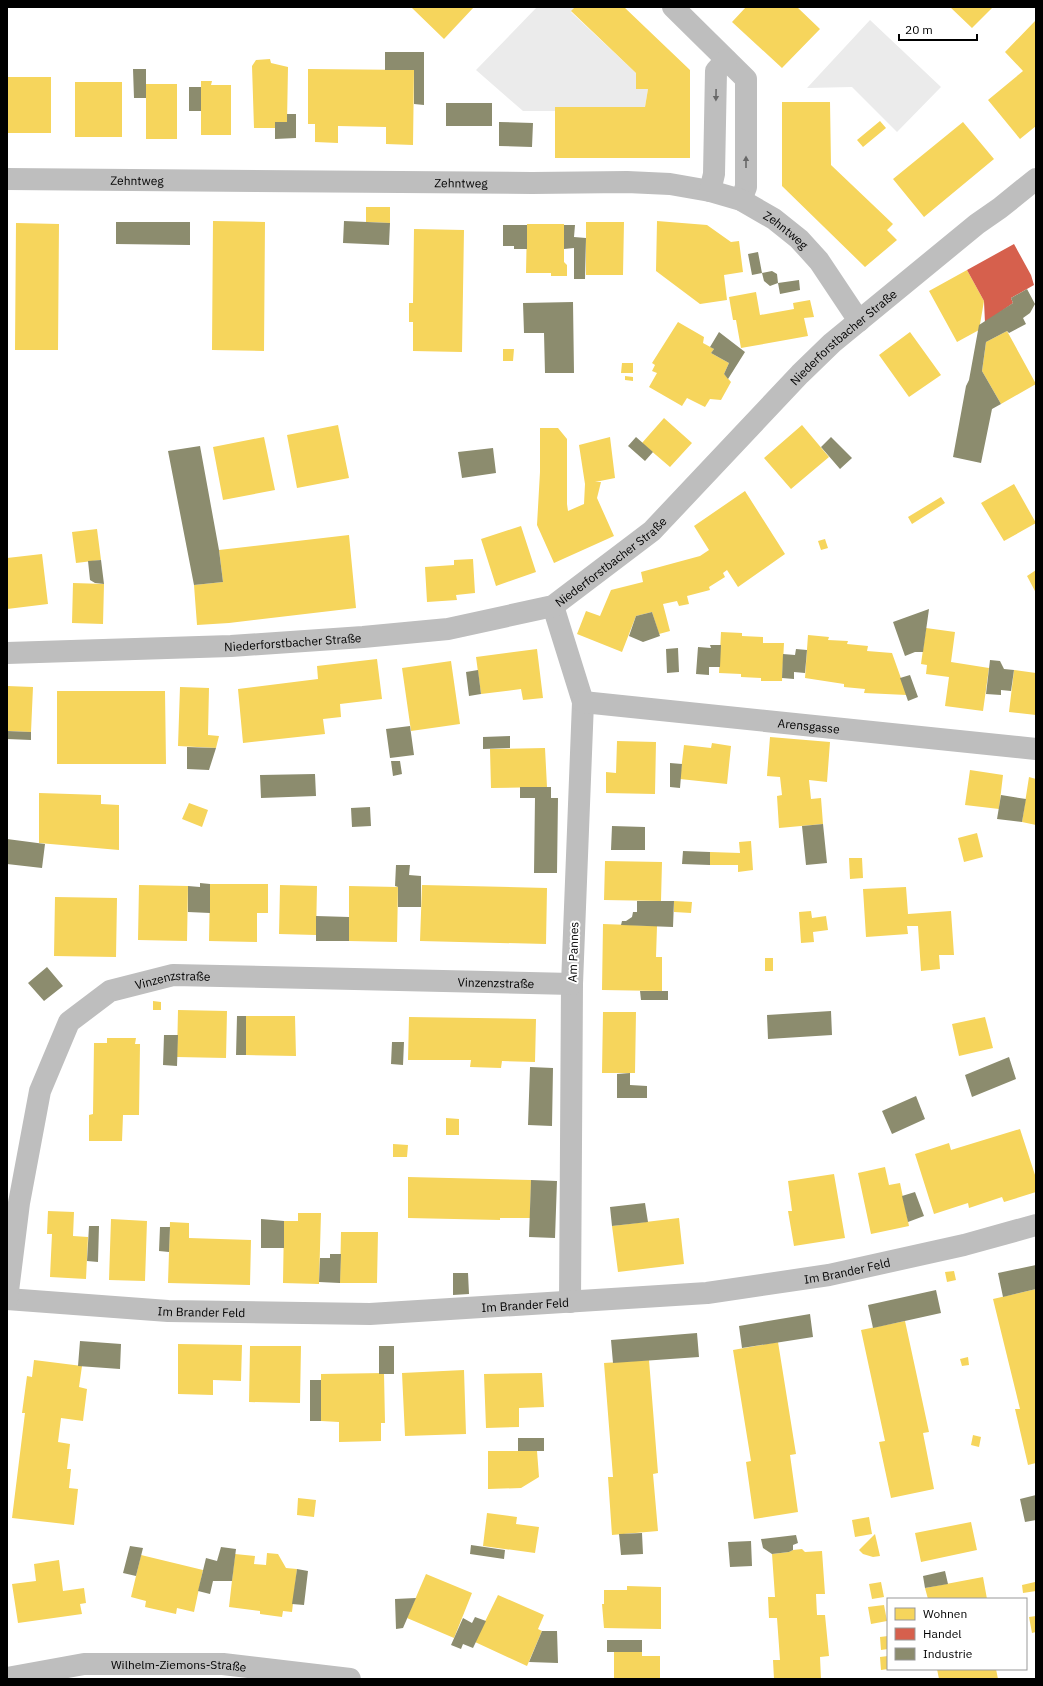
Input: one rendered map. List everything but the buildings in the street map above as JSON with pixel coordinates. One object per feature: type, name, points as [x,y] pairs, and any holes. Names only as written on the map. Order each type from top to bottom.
[{"type":"street","points":[[673,7],[746,79],[746,187],[741,200]]},
{"type":"street","points":[[710,191],[714,174],[716,71],[726,60]]},
{"type":"street","name":"Zehntweg","points":[[7,179],[532,183],[627,182],[670,184],[710,191],[741,200],[774,219],[799,239],[819,261],[859,321]]},
{"type":"street","name":"Niederforstbacher Straße","points":[[7,653],[231,646],[379,635],[448,629],[553,606],[652,531],[800,374],[832,343],[977,224],[1000,208],[1036,179]]},
{"type":"street","name":"Am Pannes","points":[[553,606],[583,702],[572,984],[570,1302]]},
{"type":"street","name":"Arensgasse","points":[[583,702],[1036,749]]},
{"type":"street","name":"Vinzenzstraße","points":[[7,1299],[19,1203],[40,1091],[69,1022],[110,991],[173,975],[572,984]]},
{"type":"street","name":"Im Brander Feld","points":[[7,1299],[168,1311],[370,1314],[707,1293],[829,1275],[964,1246],[1036,1225]]},
{"type":"street","name":"Wilhelm-Ziemons-Straße","points":[[7,1678],[84,1664],[350,1679]]},
{"type":"shaded area","points":[[537,7],[575,7],[571,12],[636,73],[636,89],[648,89],[645,107],[555,107],[555,111],[523,111],[476,70]]},
{"type":"shaded area","points":[[870,20],[941,87],[897,132],[852,87],[807,88]]}]
